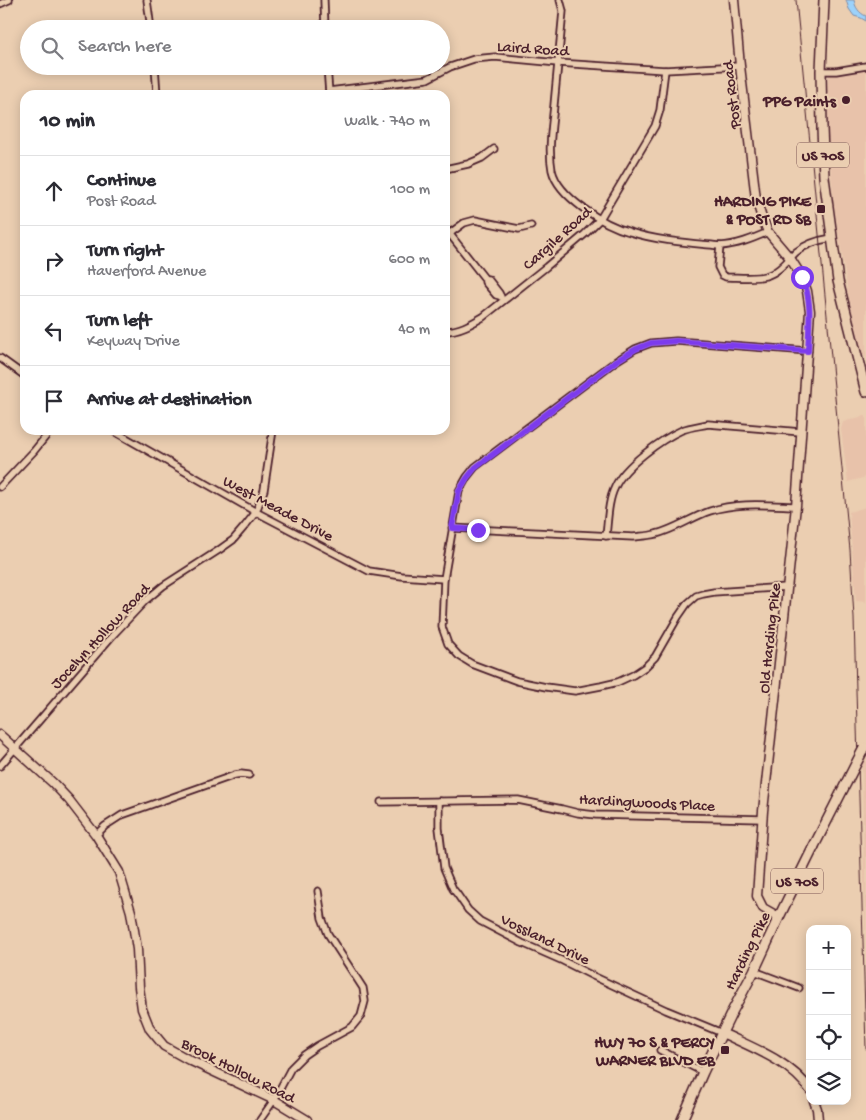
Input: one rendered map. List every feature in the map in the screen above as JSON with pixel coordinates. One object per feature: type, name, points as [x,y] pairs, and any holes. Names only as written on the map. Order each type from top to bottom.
[{"type":"main road","name":"US 70S","points":[[824,0],[821,71],[824,177],[838,281],[863,370],[866,392]]},
{"type":"main road","name":"Harding Pike","points":[[682,1120],[722,1033],[865,745]]},
{"type":"street","points":[[0,4],[9,0]]},
{"type":"street","points":[[147,0],[150,20]]},
{"type":"street","points":[[324,0],[325,20]]},
{"type":"street","points":[[560,0],[563,10],[550,144],[552,171],[561,189],[574,202],[600,219],[628,232],[720,246],[742,243],[768,232]]},
{"type":"street","name":"Post Road","points":[[734,0],[756,199],[768,232],[790,258],[808,291],[810,311],[808,351]]},
{"type":"street","name":"Laird Road","points":[[450,67],[474,59],[495,57],[665,70],[740,66]]},
{"type":"street","points":[[821,71],[836,71],[866,66]]},
{"type":"street","name":"Cargile Road","points":[[450,330],[472,324],[502,298],[546,267],[600,219],[655,126],[660,110],[665,70]]},
{"type":"street","points":[[155,75],[156,90]]},
{"type":"street","points":[[328,75],[329,90]]},
{"type":"street","name":"Laird Road","points":[[350,90],[427,79],[435,75]]},
{"type":"street","points":[[450,168],[468,164],[482,158],[494,149]]},
{"type":"street","points":[[450,233],[464,223],[475,220],[519,229],[531,226]]},
{"type":"street","points":[[450,235],[502,298]]},
{"type":"street","points":[[720,246],[718,267],[722,275],[765,276],[779,269],[797,252],[812,242],[832,238]]},
{"type":"street","points":[[787,587],[714,592],[696,596],[687,604],[655,657],[645,667],[618,682],[575,691],[517,681],[472,664],[459,656],[448,644],[442,627],[444,579],[452,528],[459,491],[467,478],[475,468],[616,361],[636,349],[651,343],[676,341],[808,351]]},
{"type":"street","name":"Old Harding Pike","points":[[779,917],[763,908],[757,896],[762,819],[796,506],[808,351]]},
{"type":"street","points":[[0,358],[20,372]]},
{"type":"street","points":[[606,536],[610,504],[615,485],[638,460],[671,436],[694,426],[708,424],[801,432]]},
{"type":"street","points":[[0,487],[47,435]]},
{"type":"street","name":"West Meade Drive","points":[[121,435],[256,512],[370,571],[402,576],[444,579]]},
{"type":"street","name":"Jocelyn Hollow Road","points":[[0,766],[106,642],[144,601],[163,586],[233,540],[256,512],[264,490],[272,435]]},
{"type":"street","points":[[452,528],[633,537],[658,534],[712,510],[745,505],[796,506]]},
{"type":"street","name":"Brook Hollow Road","points":[[0,736],[53,783],[69,800],[96,835],[118,872],[131,912],[137,949],[142,1009],[150,1029],[164,1046],[189,1060],[274,1100],[307,1120]]},
{"type":"street","points":[[96,835],[105,826],[122,815],[236,775],[250,775]]},
{"type":"street","name":"Hardingwoods Place","points":[[381,802],[518,800],[578,814],[762,819]]},
{"type":"street","name":"Vossland Drive","points":[[439,801],[439,828],[444,868],[457,894],[468,910],[480,921],[522,943],[666,1010],[722,1033]]},
{"type":"street","points":[[260,1120],[274,1100],[291,1068],[304,1055],[317,1046],[352,1027],[361,1016],[365,1000],[362,988],[328,934],[322,918],[318,891]]},
{"type":"street","points":[[754,971],[799,988]]},
{"type":"street","points":[[722,1033],[784,1064],[795,1072],[806,1085]]},
{"type":"street","points":[[660,1050],[703,1072]]},
{"type":"street","points":[[816,1105],[818,1120]]},
{"type":"shaded area","points":[[866,69],[866,359],[858,345],[849,298],[834,206],[827,129],[828,78],[830,73]]},
{"type":"shaded area","points":[[866,415],[866,477],[848,482],[841,429],[843,422]]},
{"type":"shaded area","points":[[866,507],[866,602],[856,601],[849,512]]},
{"type":"shaded area","points":[[866,752],[866,930],[865,930],[862,762]]},
{"type":"water","points":[[846,0],[854,0],[858,10],[866,16],[866,21],[854,16]]},
{"type":"railway","points":[[796,0],[850,550],[854,618],[866,1049]]},
{"type":"place","name":"PPG Paints","points":[[846,100]]},
{"type":"place","name":"HARDING PIKE & POST RD SB","points":[[821,209]]},
{"type":"place","name":"HWY 70 S & PERCY WARNER BLVD EB","points":[[725,1050]]},
{"type":"route","points":[[478,530],[452,528],[459,491],[475,468],[616,361],[636,349],[651,343],[676,341],[808,351],[810,311],[808,291],[802,277]]}]
